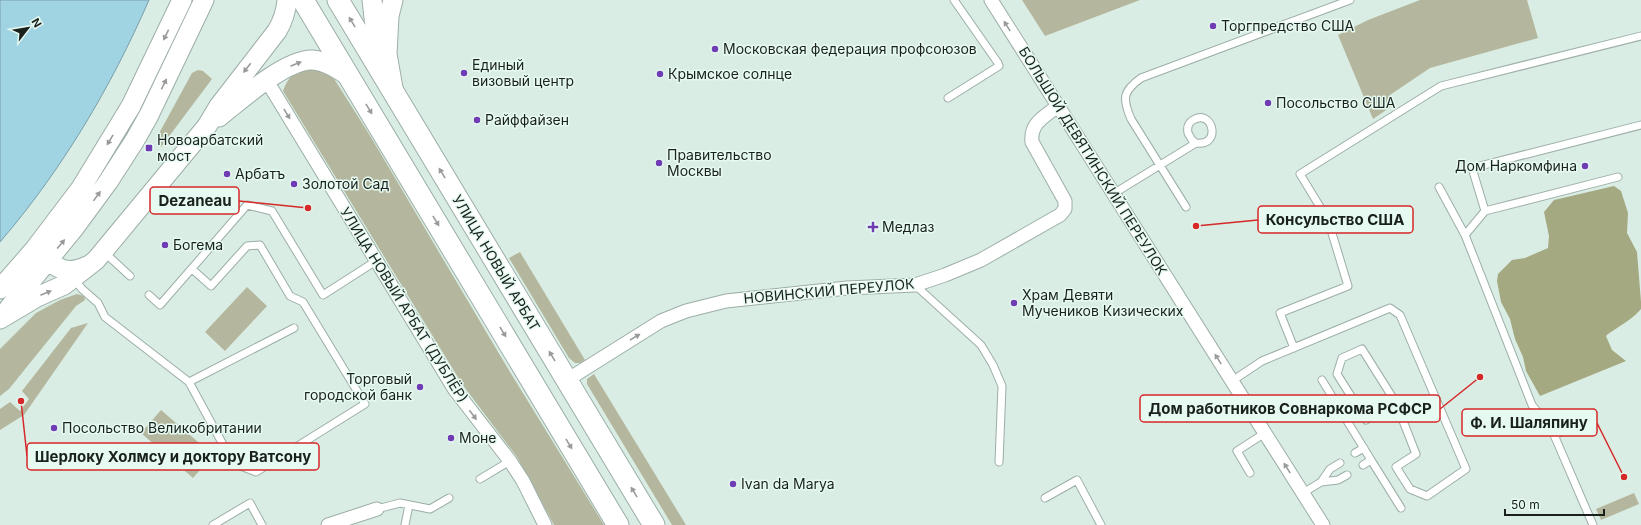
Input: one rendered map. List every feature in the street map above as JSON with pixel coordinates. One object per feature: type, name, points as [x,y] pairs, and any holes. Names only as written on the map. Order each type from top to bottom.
[{"type":"main road","points":[[0,319],[41,255],[130,106],[182,0]]},
{"type":"main road","points":[[0,289],[41,255],[83,216],[135,140],[149,115],[204,0]]},
{"type":"main road","points":[[0,319],[36,297],[74,279],[98,258],[207,126],[219,106],[277,31],[283,22],[287,10],[288,0]]},
{"type":"main road","points":[[303,0],[618,525]]},
{"type":"main road","name":"УЛИЦА НОВЫЙ АРБАТ","points":[[338,0],[654,525]]},
{"type":"main road","points":[[372,0],[379,67]]},
{"type":"main road","points":[[393,0],[389,16],[386,54],[394,92]]},
{"type":"main road","points":[[207,126],[284,69],[303,61],[312,60],[333,66],[349,76]]},
{"type":"main road","points":[[41,255],[63,270],[71,271],[80,270],[98,258]]},
{"type":"street","name":"БОЛЬШОЙ ДЕВЯТИНСКИЙ ПЕРЕУЛОК","points":[[991,0],[1323,525]]},
{"type":"street","name":"УЛИЦА НОВЫЙ АРБАТ (ДУБЛЁР)","points":[[267,81],[455,390],[510,461],[523,481],[545,525]]},
{"type":"street","name":"НОВИНСКИЙ ПЕРЕУЛОК","points":[[566,380],[661,321],[686,311],[726,301],[847,288],[915,285],[945,275],[980,260],[1063,213],[1066,205],[1065,201],[1032,142],[1031,133],[1035,124],[1058,106]]},
{"type":"street","points":[[328,525],[377,510]]},
{"type":"lane","points":[[948,98],[998,66],[998,63],[954,0]]},
{"type":"lane","points":[[1186,207],[1131,119],[1126,106],[1125,95],[1131,86],[1141,78],[1350,0]]},
{"type":"lane","points":[[1294,348],[1280,314],[1348,286],[1328,220],[1300,174],[1442,86],[1641,36]]},
{"type":"lane","points":[[1485,212],[1472,168],[1641,125]]},
{"type":"lane","points":[[1113,194],[1196,142]]},
{"type":"lane","points":[[1465,235],[1485,212],[1618,177]]},
{"type":"lane","points":[[1439,187],[1465,235],[1532,405],[1551,428],[1593,525]]},
{"type":"lane","points":[[149,295],[160,305],[247,205],[272,211],[322,295],[376,261]]},
{"type":"lane","points":[[74,279],[82,289],[98,303],[105,317],[189,382],[233,463],[256,472],[365,404],[303,302],[290,296],[260,245],[247,246],[211,286],[192,269]]},
{"type":"lane","points":[[98,258],[130,276]]},
{"type":"lane","points":[[915,285],[981,345],[993,365],[1002,386],[999,462]]},
{"type":"lane","points":[[1232,380],[1262,361],[1390,308],[1400,315],[1466,469],[1427,496],[1410,489],[1396,467],[1416,454],[1396,403],[1362,349],[1342,358],[1337,374],[1366,420],[1396,403]]},
{"type":"lane","points":[[189,382],[294,328]]},
{"type":"lane","points":[[1322,380],[1401,508]]},
{"type":"lane","points":[[1554,435],[1582,424]]},
{"type":"lane","points":[[1250,473],[1236,451],[1265,433]]},
{"type":"lane","points":[[1355,453],[1364,448]]},
{"type":"lane","points":[[1363,465],[1371,460]]},
{"type":"lane","points":[[480,479],[510,461]]},
{"type":"lane","points":[[1303,493],[1321,482],[1330,469],[1340,463]]},
{"type":"lane","points":[[1321,482],[1338,480],[1347,475]]},
{"type":"lane","points":[[1045,498],[1077,480],[1101,525]]},
{"type":"lane","points":[[377,510],[400,503],[430,509],[449,498]]},
{"type":"lane","points":[[213,525],[250,503],[262,525]]},
{"type":"lane","points":[[405,525],[409,505]]},
{"type":"green space","points":[[1022,0],[1140,0],[1045,36]]},
{"type":"green space","points":[[1420,0],[1527,0],[1538,38],[1430,68],[1390,95],[1395,104],[1373,119],[1338,35],[1368,20]]},
{"type":"green space","points":[[315,67],[333,77],[369,134],[507,367],[604,525],[554,525],[517,457],[462,384],[283,91],[291,76],[303,70]]},
{"type":"green space","points":[[198,70],[203,71],[212,79],[161,147],[157,143],[157,137],[192,73]]},
{"type":"green space","points":[[1614,186],[1621,191],[1628,213],[1627,233],[1637,252],[1641,302],[1641,309],[1636,314],[1606,336],[1612,350],[1626,361],[1540,396],[1526,371],[1523,357],[1515,339],[1510,319],[1501,302],[1497,281],[1498,274],[1512,260],[1525,258],[1548,248],[1549,236],[1544,212],[1554,200]]},
{"type":"green space","points":[[520,252],[585,360],[580,363],[575,363],[569,358],[509,258]]},
{"type":"green space","points":[[247,287],[267,306],[225,351],[205,332]]},
{"type":"green space","points":[[77,294],[84,296],[85,300],[76,306],[9,389],[0,396],[0,349],[36,313],[60,300]]},
{"type":"green space","points":[[88,323],[24,415],[0,430],[0,409],[10,402],[20,411],[29,399],[22,391],[71,328]]},
{"type":"green space","points":[[594,374],[686,525],[672,525],[587,384],[587,379]]},
{"type":"green space","points":[[161,410],[213,455],[193,478],[141,433]]},
{"type":"green space","points":[[1634,493],[1639,504],[1601,520],[1596,509]]},
{"type":"water","points":[[0,0],[149,0],[102,96],[84,127],[44,186],[0,242]]},
{"type":"place","name":"Торгпредство США","points":[[1213,26]]},
{"type":"place","name":"Московская федерация профсоюзов","points":[[715,49]]},
{"type":"place","name":"Единый визовый центр","points":[[464,73]]},
{"type":"place","name":"Крымское солнце","points":[[660,74]]},
{"type":"place","name":"Посольство США","points":[[1268,103]]},
{"type":"place","name":"Райффайзен","points":[[477,120]]},
{"type":"place","name":"Новоарбатский мост","points":[[149,148]]},
{"type":"place","name":"Правительство Москвы","points":[[659,163]]},
{"type":"place","name":"Дом Наркомфина","points":[[1585,166]]},
{"type":"place","name":"Арбатъ","points":[[227,174]]},
{"type":"place","name":"Золотой Сад","points":[[294,184]]},
{"type":"place","name":"Dezaneau","points":[[308,208]]},
{"type":"place","name":"Консульство США","points":[[1196,226]]},
{"type":"place","name":"Медлаз","points":[[873,227]]},
{"type":"place","name":"Богема","points":[[165,245]]},
{"type":"place","name":"Храм Девяти Мучеников Кизических","points":[[1014,303]]},
{"type":"place","name":"Дом работников Совнаркома РСФСР","points":[[1480,377]]},
{"type":"place","name":"Торговый городской банк","points":[[420,387]]},
{"type":"place","name":"Шерлоку Холмсу и доктору Ватсону","points":[[21,401]]},
{"type":"place","name":"Посольство Великобритании","points":[[54,428]]},
{"type":"place","name":"Моне","points":[[451,438]]},
{"type":"place","name":"Ф. И. Шаляпину","points":[[1624,477]]},
{"type":"place","name":"Ivan da Marya","points":[[733,484]]}]
